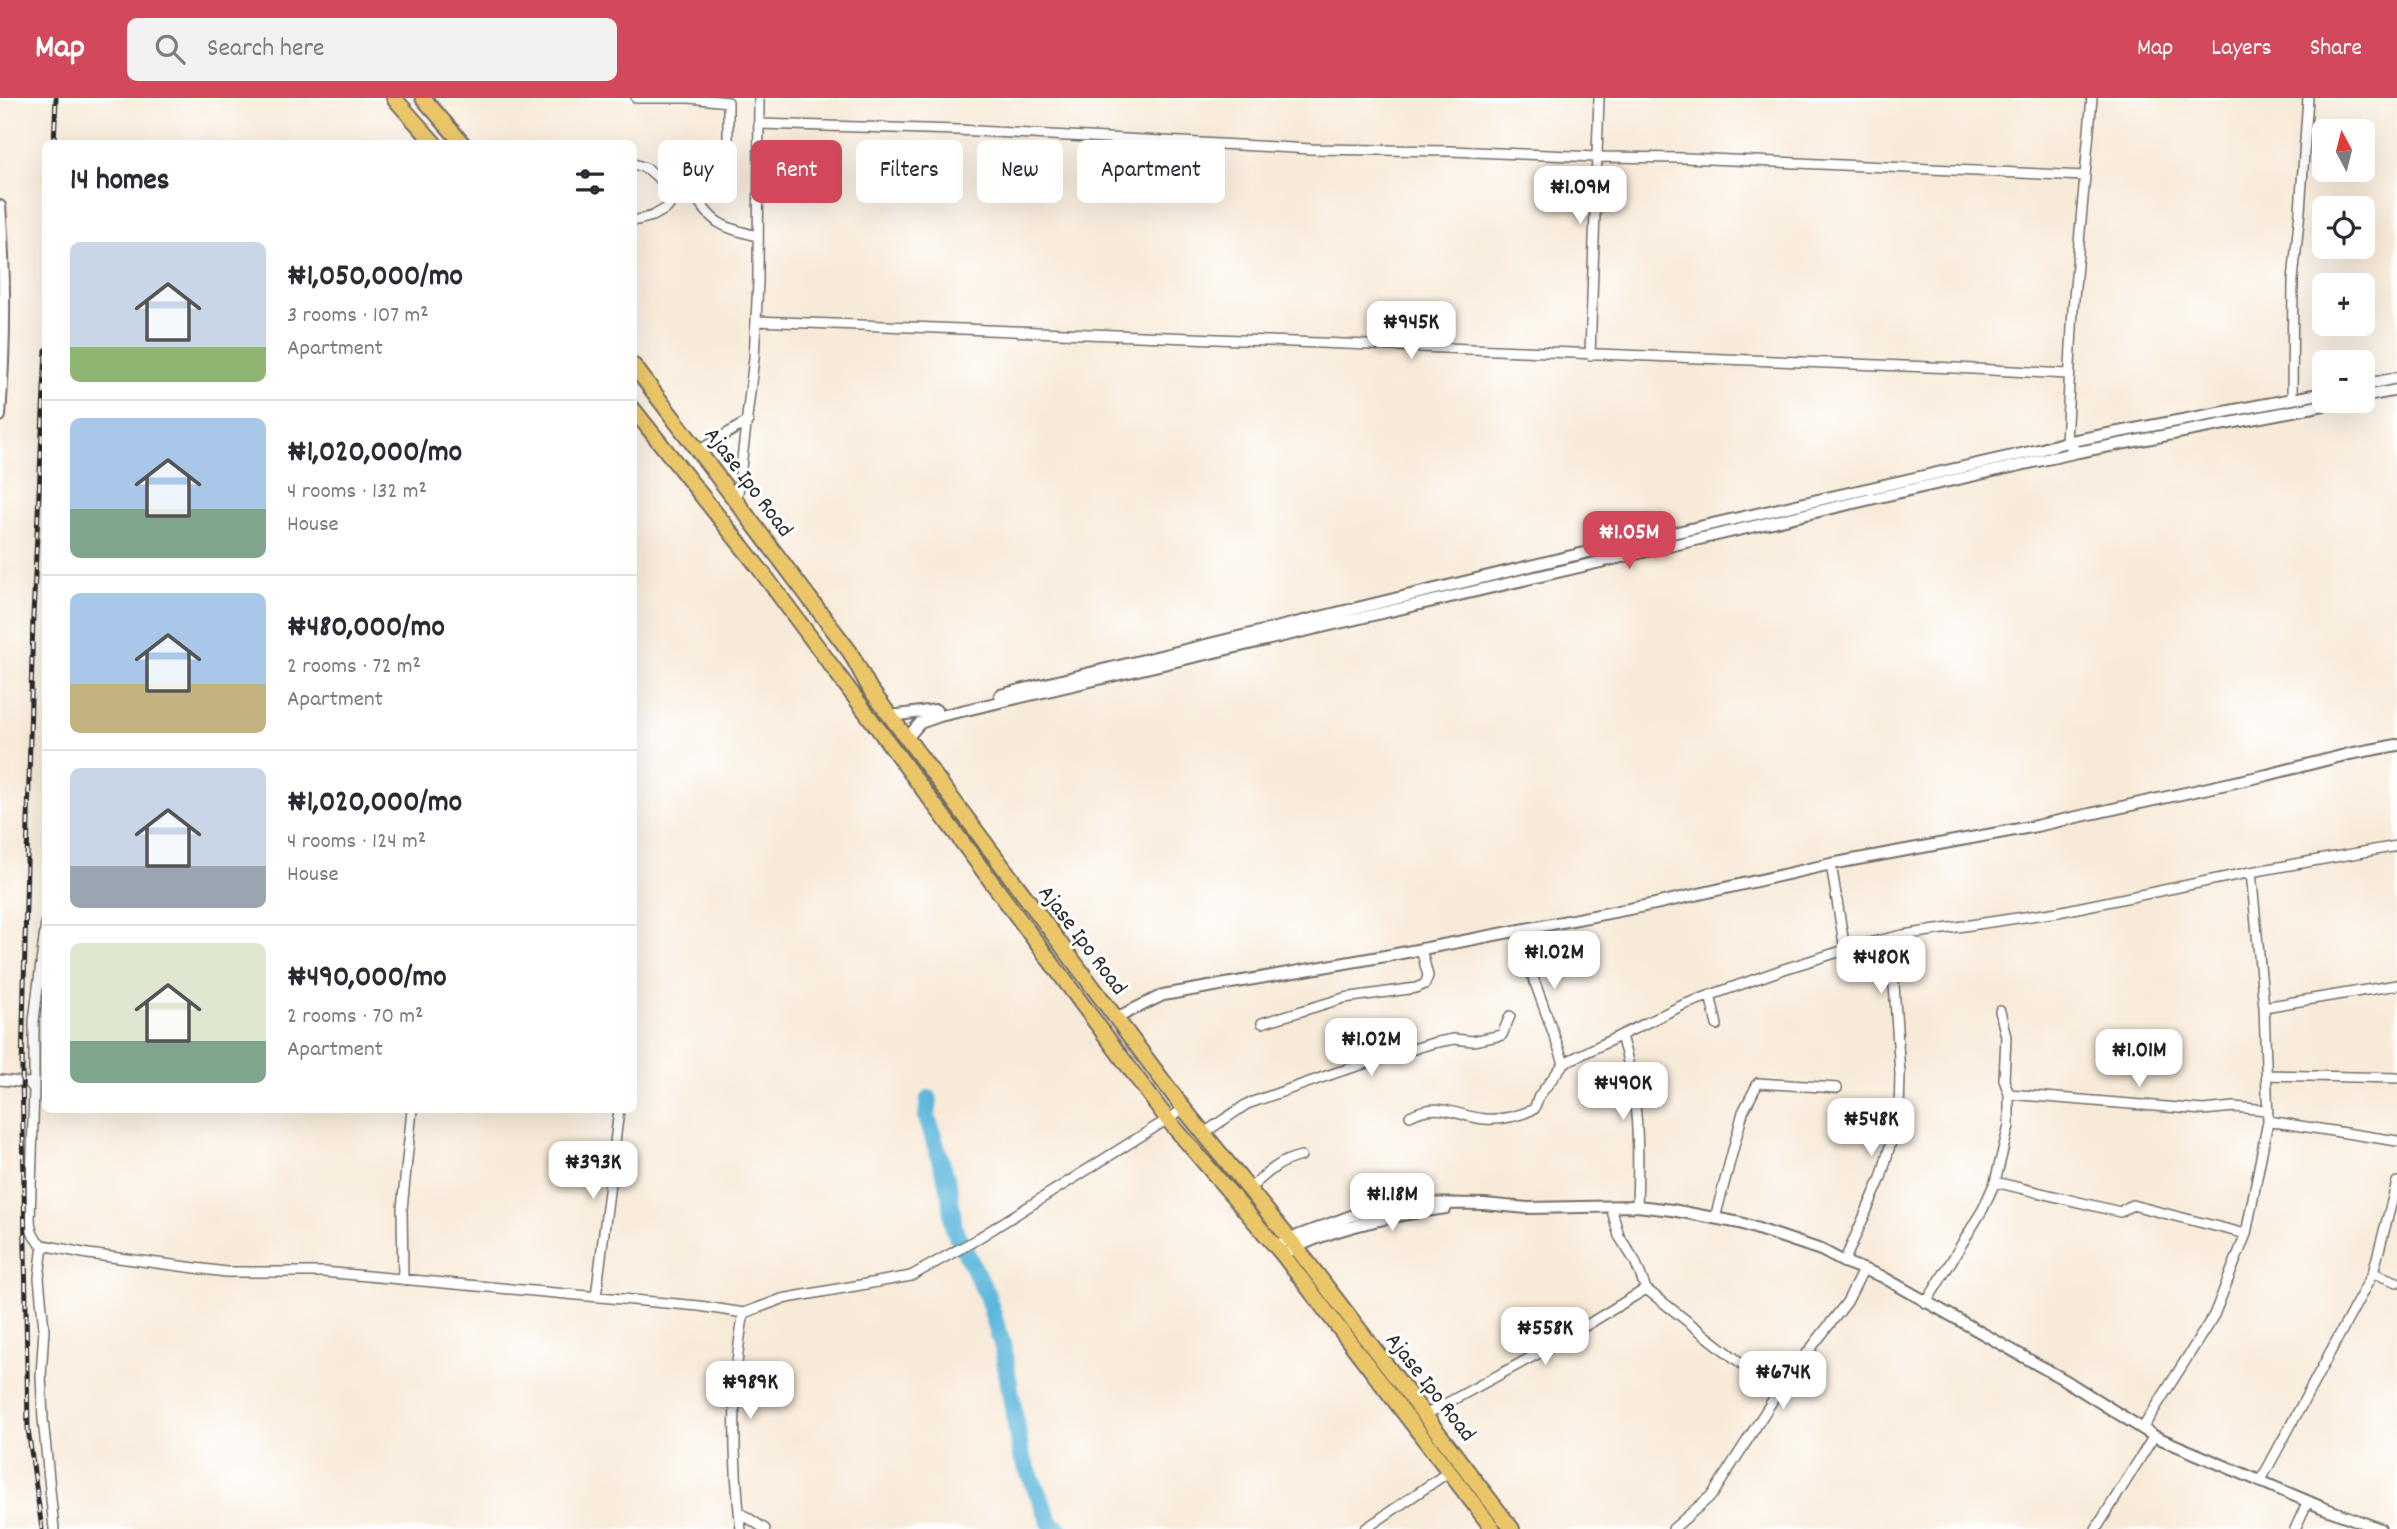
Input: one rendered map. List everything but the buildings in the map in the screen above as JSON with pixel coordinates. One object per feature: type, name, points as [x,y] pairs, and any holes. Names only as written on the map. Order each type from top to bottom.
[{"type":"highway","points":[[394,98],[432,140]]},
{"type":"highway","points":[[423,98],[460,140]]},
{"type":"highway","points":[[423,130],[439,116]]},
{"type":"highway","name":"Ajase Ipo Road","points":[[637,370],[850,652],[870,689],[1184,1109],[1249,1189],[1286,1247],[1493,1529]]},
{"type":"highway","name":"Ajase Ipo Road","points":[[637,415],[759,568],[1168,1120],[1286,1247],[1425,1415],[1512,1529]]},
{"type":"street","points":[[636,98],[690,98],[729,102],[729,140]]},
{"type":"street","points":[[737,502],[748,421],[756,321],[759,98]]},
{"type":"street","points":[[1590,355],[1599,98]]},
{"type":"street","points":[[2066,442],[2068,374],[2092,98]]},
{"type":"street","points":[[2292,399],[2293,280],[2308,98]]},
{"type":"street","points":[[759,124],[958,130],[1311,149],[1451,150],[1714,159],[2085,176]]},
{"type":"street","points":[[637,165],[658,177]]},
{"type":"street","points":[[637,220],[653,216],[671,203]]},
{"type":"street","points":[[701,203],[723,227],[757,236]]},
{"type":"street","points":[[0,206],[4,352],[0,416]]},
{"type":"street","points":[[756,321],[2068,374]]},
{"type":"street","points":[[2375,382],[2397,378]]},
{"type":"street","points":[[2375,394],[2397,390]]},
{"type":"street","points":[[891,716],[933,711],[1558,559],[2066,442],[2312,395]]},
{"type":"street","points":[[907,738],[920,723],[940,716],[2078,452],[2312,407]]},
{"type":"street","points":[[698,451],[748,421]]},
{"type":"street","points":[[2066,442],[2078,452]]},
{"type":"street","points":[[1116,1017],[1163,995],[1655,904],[1831,864],[2036,826],[2397,745]]},
{"type":"street","points":[[1410,1116],[1443,1109],[1487,1119],[1522,1114],[1534,1109],[1539,1096],[1564,1063],[1683,1004],[1845,950],[1891,939],[2058,912],[2251,872],[2397,846]]},
{"type":"street","points":[[1831,864],[1845,950]]},
{"type":"street","points":[[2141,1429],[2214,1315],[2246,1234],[2268,1121],[2264,1007],[2251,872]]},
{"type":"street","points":[[1516,930],[1564,1063]]},
{"type":"street","points":[[1844,1262],[1881,1178],[1899,1112],[1900,1074],[1891,939]]},
{"type":"street","points":[[1262,1023],[1344,998],[1416,988],[1426,984],[1428,976],[1421,949]]},
{"type":"street","points":[[42,955],[34,1021],[31,1232],[43,1245],[226,1272],[323,1272],[699,1306],[744,1313],[782,1299],[911,1276],[972,1242],[1184,1109]]},
{"type":"street","points":[[2264,1007],[2397,985]]},
{"type":"street","points":[[1710,995],[1717,1026]]},
{"type":"street","points":[[1926,1303],[1983,1209],[1994,1182],[2009,1126],[2009,1094],[2004,1080],[2006,1037],[2000,1012]]},
{"type":"street","points":[[1204,1133],[1247,1104],[1338,1072],[1433,1043],[1454,1039],[1473,1041],[1502,1035],[1510,1016]]},
{"type":"street","points":[[1621,1036],[1631,1066],[1639,1136],[1637,1206]]},
{"type":"street","points":[[2266,1075],[2397,1078]]},
{"type":"street","points":[[0,1080],[29,1083],[34,1088]]},
{"type":"street","points":[[1716,1218],[1743,1112],[1758,1083],[1837,1088]]},
{"type":"street","points":[[2009,1094],[2203,1110],[2234,1107],[2267,1110]]},
{"type":"street","points":[[403,1280],[402,1209],[412,1113]]},
{"type":"street","points":[[596,1297],[619,1113]]},
{"type":"street","points":[[2268,1121],[2397,1141]]},
{"type":"street","points":[[1249,1189],[1279,1163],[1301,1156]]},
{"type":"street","points":[[1994,1182],[2120,1212],[2132,1205],[2246,1234]]},
{"type":"street","points":[[2260,1482],[2373,1273],[2397,1182]]},
{"type":"street","points":[[1286,1247],[1383,1219],[1484,1204],[1527,1208],[1637,1206],[1740,1223],[1821,1250],[1881,1276],[2063,1379],[2154,1436],[2260,1482],[2380,1529]]},
{"type":"street","points":[[1611,1208],[1619,1236],[1635,1261],[1646,1289],[1778,1392]]},
{"type":"street","points":[[43,1245],[39,1278],[44,1329],[41,1376],[54,1529]]},
{"type":"street","points":[[1673,1529],[1713,1494],[1778,1392],[1798,1371],[1801,1361],[1847,1302],[1863,1270]]},
{"type":"street","points":[[2373,1273],[2397,1282]]},
{"type":"street","points":[[1425,1415],[1554,1345],[1646,1289]]},
{"type":"street","points":[[741,1529],[738,1512],[735,1411],[737,1345],[744,1313]]},
{"type":"street","points":[[2096,1529],[2154,1436]]},
{"type":"street","points":[[1365,1529],[1450,1471]]},
{"type":"street","points":[[2295,1529],[2308,1501]]},
{"type":"street","points":[[738,1512],[765,1529]]},
{"type":"waterway","points":[[929,1099],[927,1117],[949,1188],[954,1229],[987,1295],[1003,1348],[1021,1455],[1052,1526],[1059,1529]]},
{"type":"railway","points":[[54,140],[56,98]]},
{"type":"railway","points":[[42,432],[33,616],[22,1068],[28,1429],[42,1529]]}]
